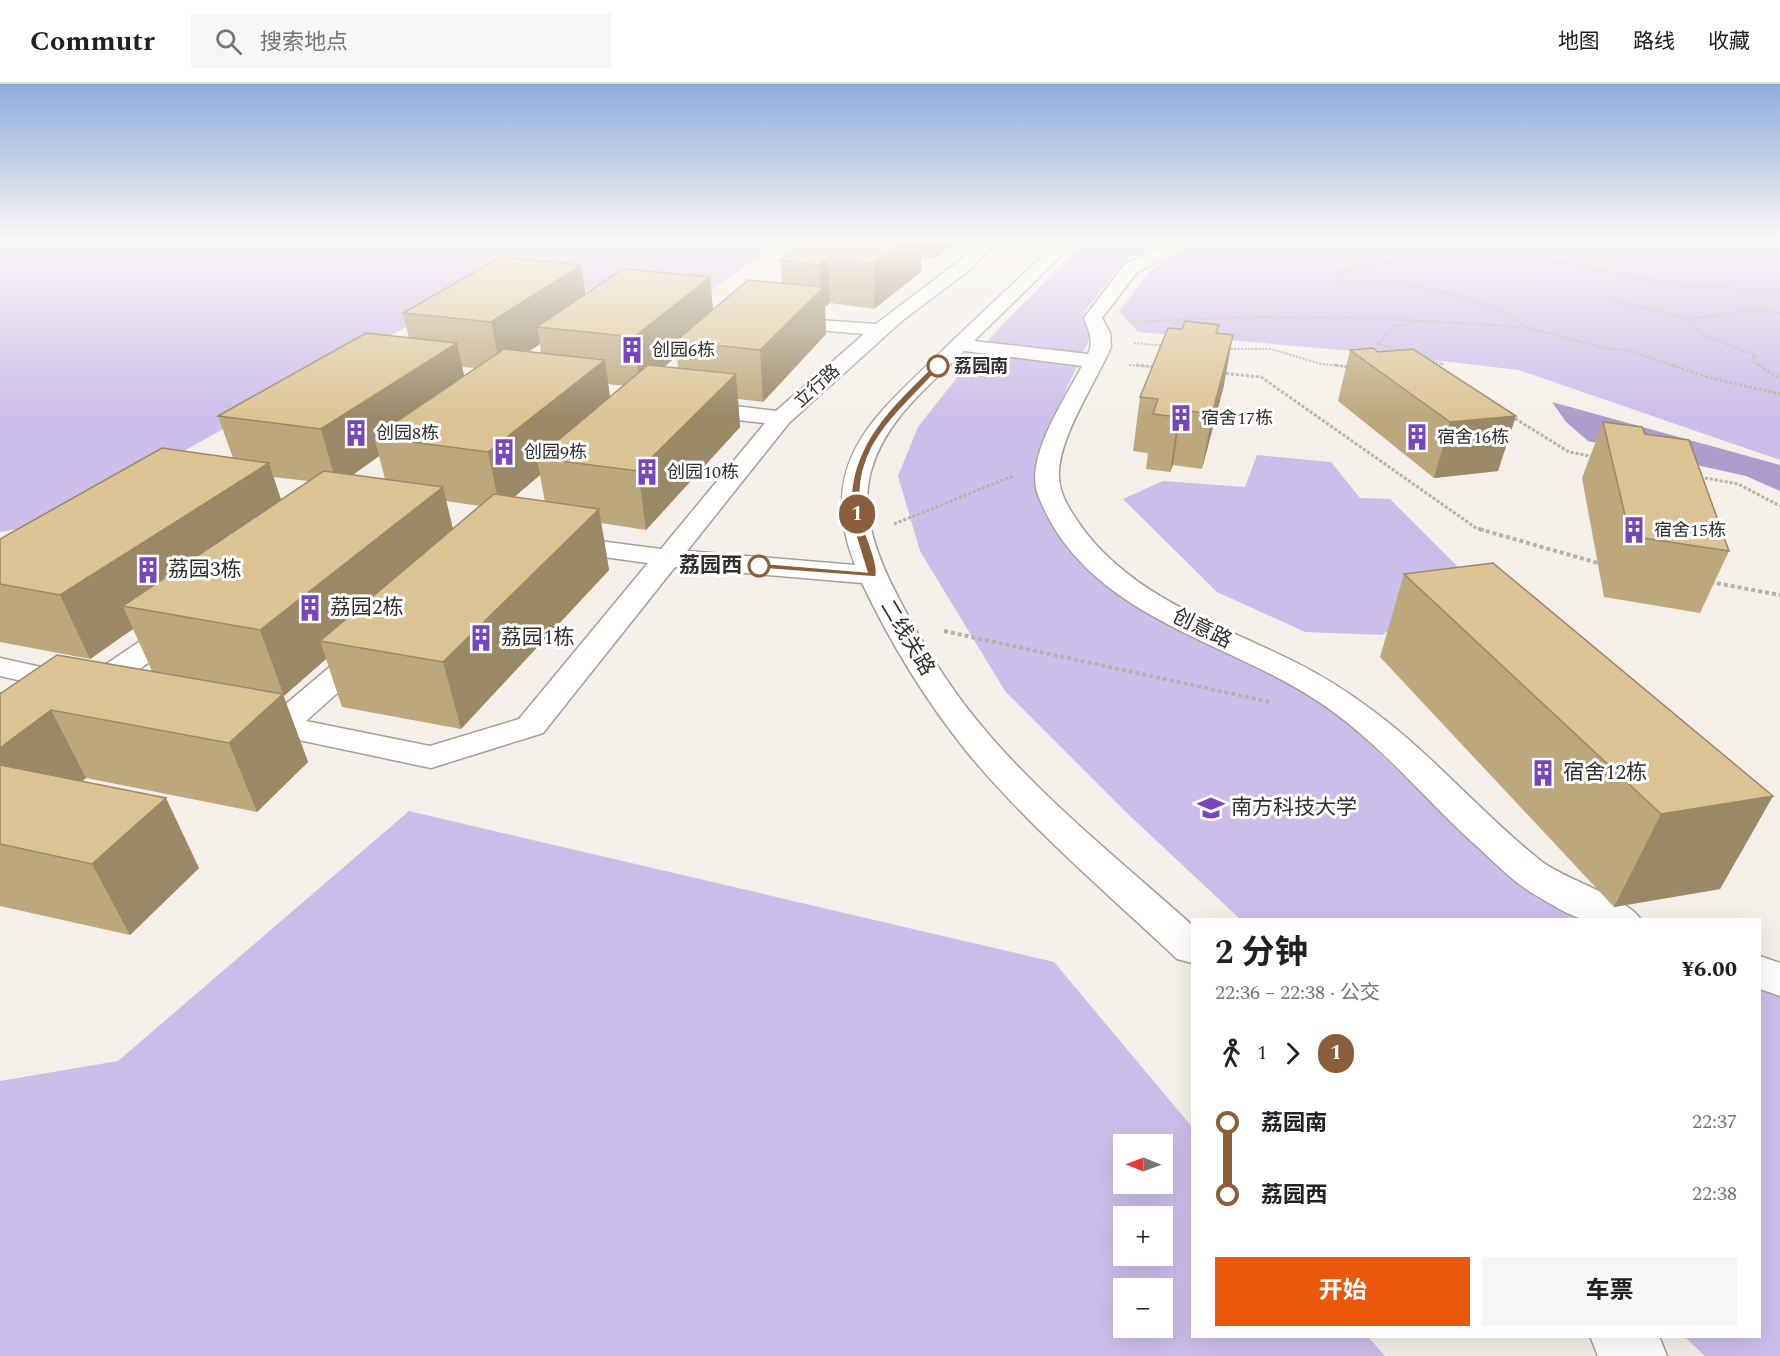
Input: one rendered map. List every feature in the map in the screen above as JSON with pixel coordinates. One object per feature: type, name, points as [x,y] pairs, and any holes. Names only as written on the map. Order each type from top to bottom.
[{"type":"street","name":"立行路","points":[[222,714],[431,757],[531,726],[781,418],[880,330],[921,298]]},
{"type":"street","name":"二线关路","points":[[1008,298],[893,409],[867,447],[856,486],[860,537],[872,575],[895,620],[951,709],[987,754],[1023,794],[1191,947]]},
{"type":"street","name":"创意路","points":[[1108,298],[1093,318],[1098,344],[1059,433],[1049,462],[1047,484],[1062,515],[1083,547],[1111,576],[1151,603],[1193,626],[1294,672],[1342,702],[1428,778],[1486,835],[1542,882],[1617,918]]},
{"type":"street","points":[[757,319],[880,330]]},
{"type":"street","points":[[959,345],[1098,344]]},
{"type":"street","points":[[676,406],[781,418]]},
{"type":"street","points":[[536,541],[669,558],[872,575]]},
{"type":"street","points":[[67,707],[203,611]]},
{"type":"street","points":[[280,726],[386,635]]},
{"type":"street","points":[[0,667],[130,694]]},
{"type":"street","points":[[1761,972],[1780,981]]},
{"type":"street","points":[[1619,1338],[1639,1356]]},
{"type":"path","points":[[1460,298],[1500,309],[1525,327]]},
{"type":"path","points":[[1610,300],[1690,320],[1751,310],[1780,313]]},
{"type":"path","points":[[1098,344],[1256,317],[1431,320],[1525,327],[1604,348],[1626,350],[1707,377],[1780,394]]},
{"type":"path","points":[[1410,354],[1378,344],[1395,326],[1431,320]]},
{"type":"path","points":[[1690,320],[1701,334],[1756,356],[1751,360],[1780,379]]},
{"type":"path","points":[[1098,344],[1131,343],[1172,346]]},
{"type":"path","points":[[1098,344],[1167,368]]},
{"type":"path","points":[[1225,349],[1271,350],[1321,364],[1353,367]]},
{"type":"path","points":[[1421,357],[1443,364],[1426,370]]},
{"type":"path","points":[[1214,373],[1261,377],[1476,528],[1598,563]]},
{"type":"path","points":[[1510,416],[1569,452],[1603,459]]},
{"type":"path","points":[[860,537],[1049,462]]},
{"type":"path","points":[[1693,476],[1738,484],[1780,506]]},
{"type":"path","points":[[1701,580],[1780,595]]},
{"type":"path","points":[[895,620],[1279,704]]},
{"type":"shaded area","points":[[0,298],[457,298],[55,523],[0,532]]},
{"type":"shaded area","points":[[669,298],[700,298],[696,301]]},
{"type":"shaded area","points":[[1029,298],[1095,298],[1084,312],[1092,333],[1037,454],[1035,484],[1045,515],[1067,547],[1102,581],[1137,607],[1327,703],[1471,841],[1529,890],[1588,918],[1239,918],[1129,815],[1005,691],[920,551],[898,476],[918,427],[1000,327]]},
{"type":"shaded area","points":[[1129,298],[1780,298],[1780,460],[1519,370],[1353,351],[1138,332],[1119,311]]},
{"type":"shaded area","points":[[1552,402],[1780,465],[1780,491],[1746,476],[1588,441],[1566,422]]},
{"type":"shaded area","points":[[1257,455],[1331,462],[1360,498],[1390,499],[1462,571],[1453,589],[1382,635],[1305,632],[1217,592],[1123,499],[1163,481],[1245,487]]},
{"type":"shaded area","points":[[409,811],[1054,962],[1191,1126],[1191,1338],[1369,1338],[1385,1356],[0,1356],[0,1081],[118,1061]]},
{"type":"shaded area","points":[[1761,986],[1780,994],[1780,1356],[1705,1356],[1686,1338],[1761,1338]]},
{"type":"building","points":[[429,298],[528,298],[491,322],[403,313]]},
{"type":"building","points":[[579,298],[683,298],[634,337],[537,327]]},
{"type":"building","points":[[726,298],[812,298],[760,350],[676,341]]},
{"type":"building","points":[[1185,321],[1219,325],[1216,333],[1233,335],[1212,414],[1181,410],[1178,417],[1153,414],[1158,399],[1140,397],[1168,328],[1182,329]]},
{"type":"building","points":[[366,333],[457,343],[321,429],[218,416]]},
{"type":"building","points":[[1373,348],[1378,352],[1413,349],[1516,416],[1450,422],[1350,350]]},
{"type":"building","points":[[504,349],[605,360],[488,452],[374,437]]},
{"type":"building","points":[[648,365],[736,374],[638,471],[537,458]]},
{"type":"building","points":[[1603,422],[1642,427],[1645,434],[1689,440],[1729,551],[1630,536]]},
{"type":"building","points":[[162,448],[269,463],[60,595],[0,584],[0,539]]},
{"type":"building","points":[[324,471],[443,487],[260,630],[123,606]]},
{"type":"building","points":[[494,494],[599,509],[443,662],[320,641]]},
{"type":"building","points":[[1493,563],[1773,796],[1661,814],[1404,574]]},
{"type":"building","points":[[57,655],[283,694],[229,743],[51,710],[0,748],[0,694]]},
{"type":"building","points":[[0,765],[166,798],[92,864],[0,844]]},
{"type":"bus line","name":"1","points":[[759,566],[872,575],[857,519],[856,486],[862,459],[874,434],[893,409],[938,366]]},
{"type":"place","name":"创园6栋","points":[[632,350]]},
{"type":"place","name":"荔园南","points":[[938,366]]},
{"type":"place","name":"宿舍17栋","points":[[1181,418]]},
{"type":"place","name":"创园8栋","points":[[356,433]]},
{"type":"place","name":"宿舍16栋","points":[[1417,437]]},
{"type":"place","name":"创园9栋","points":[[504,452]]},
{"type":"place","name":"创园10栋","points":[[647,472]]},
{"type":"place","name":"宿舍15栋","points":[[1634,530]]},
{"type":"place","name":"荔园西","points":[[759,566]]},
{"type":"place","name":"荔园3栋","points":[[148,570]]},
{"type":"place","name":"荔园2栋","points":[[310,608]]},
{"type":"place","name":"荔园1栋","points":[[481,638]]},
{"type":"place","name":"宿舍12栋","points":[[1543,773]]},
{"type":"place","name":"南方科技大学","points":[[1211,808]]}]
